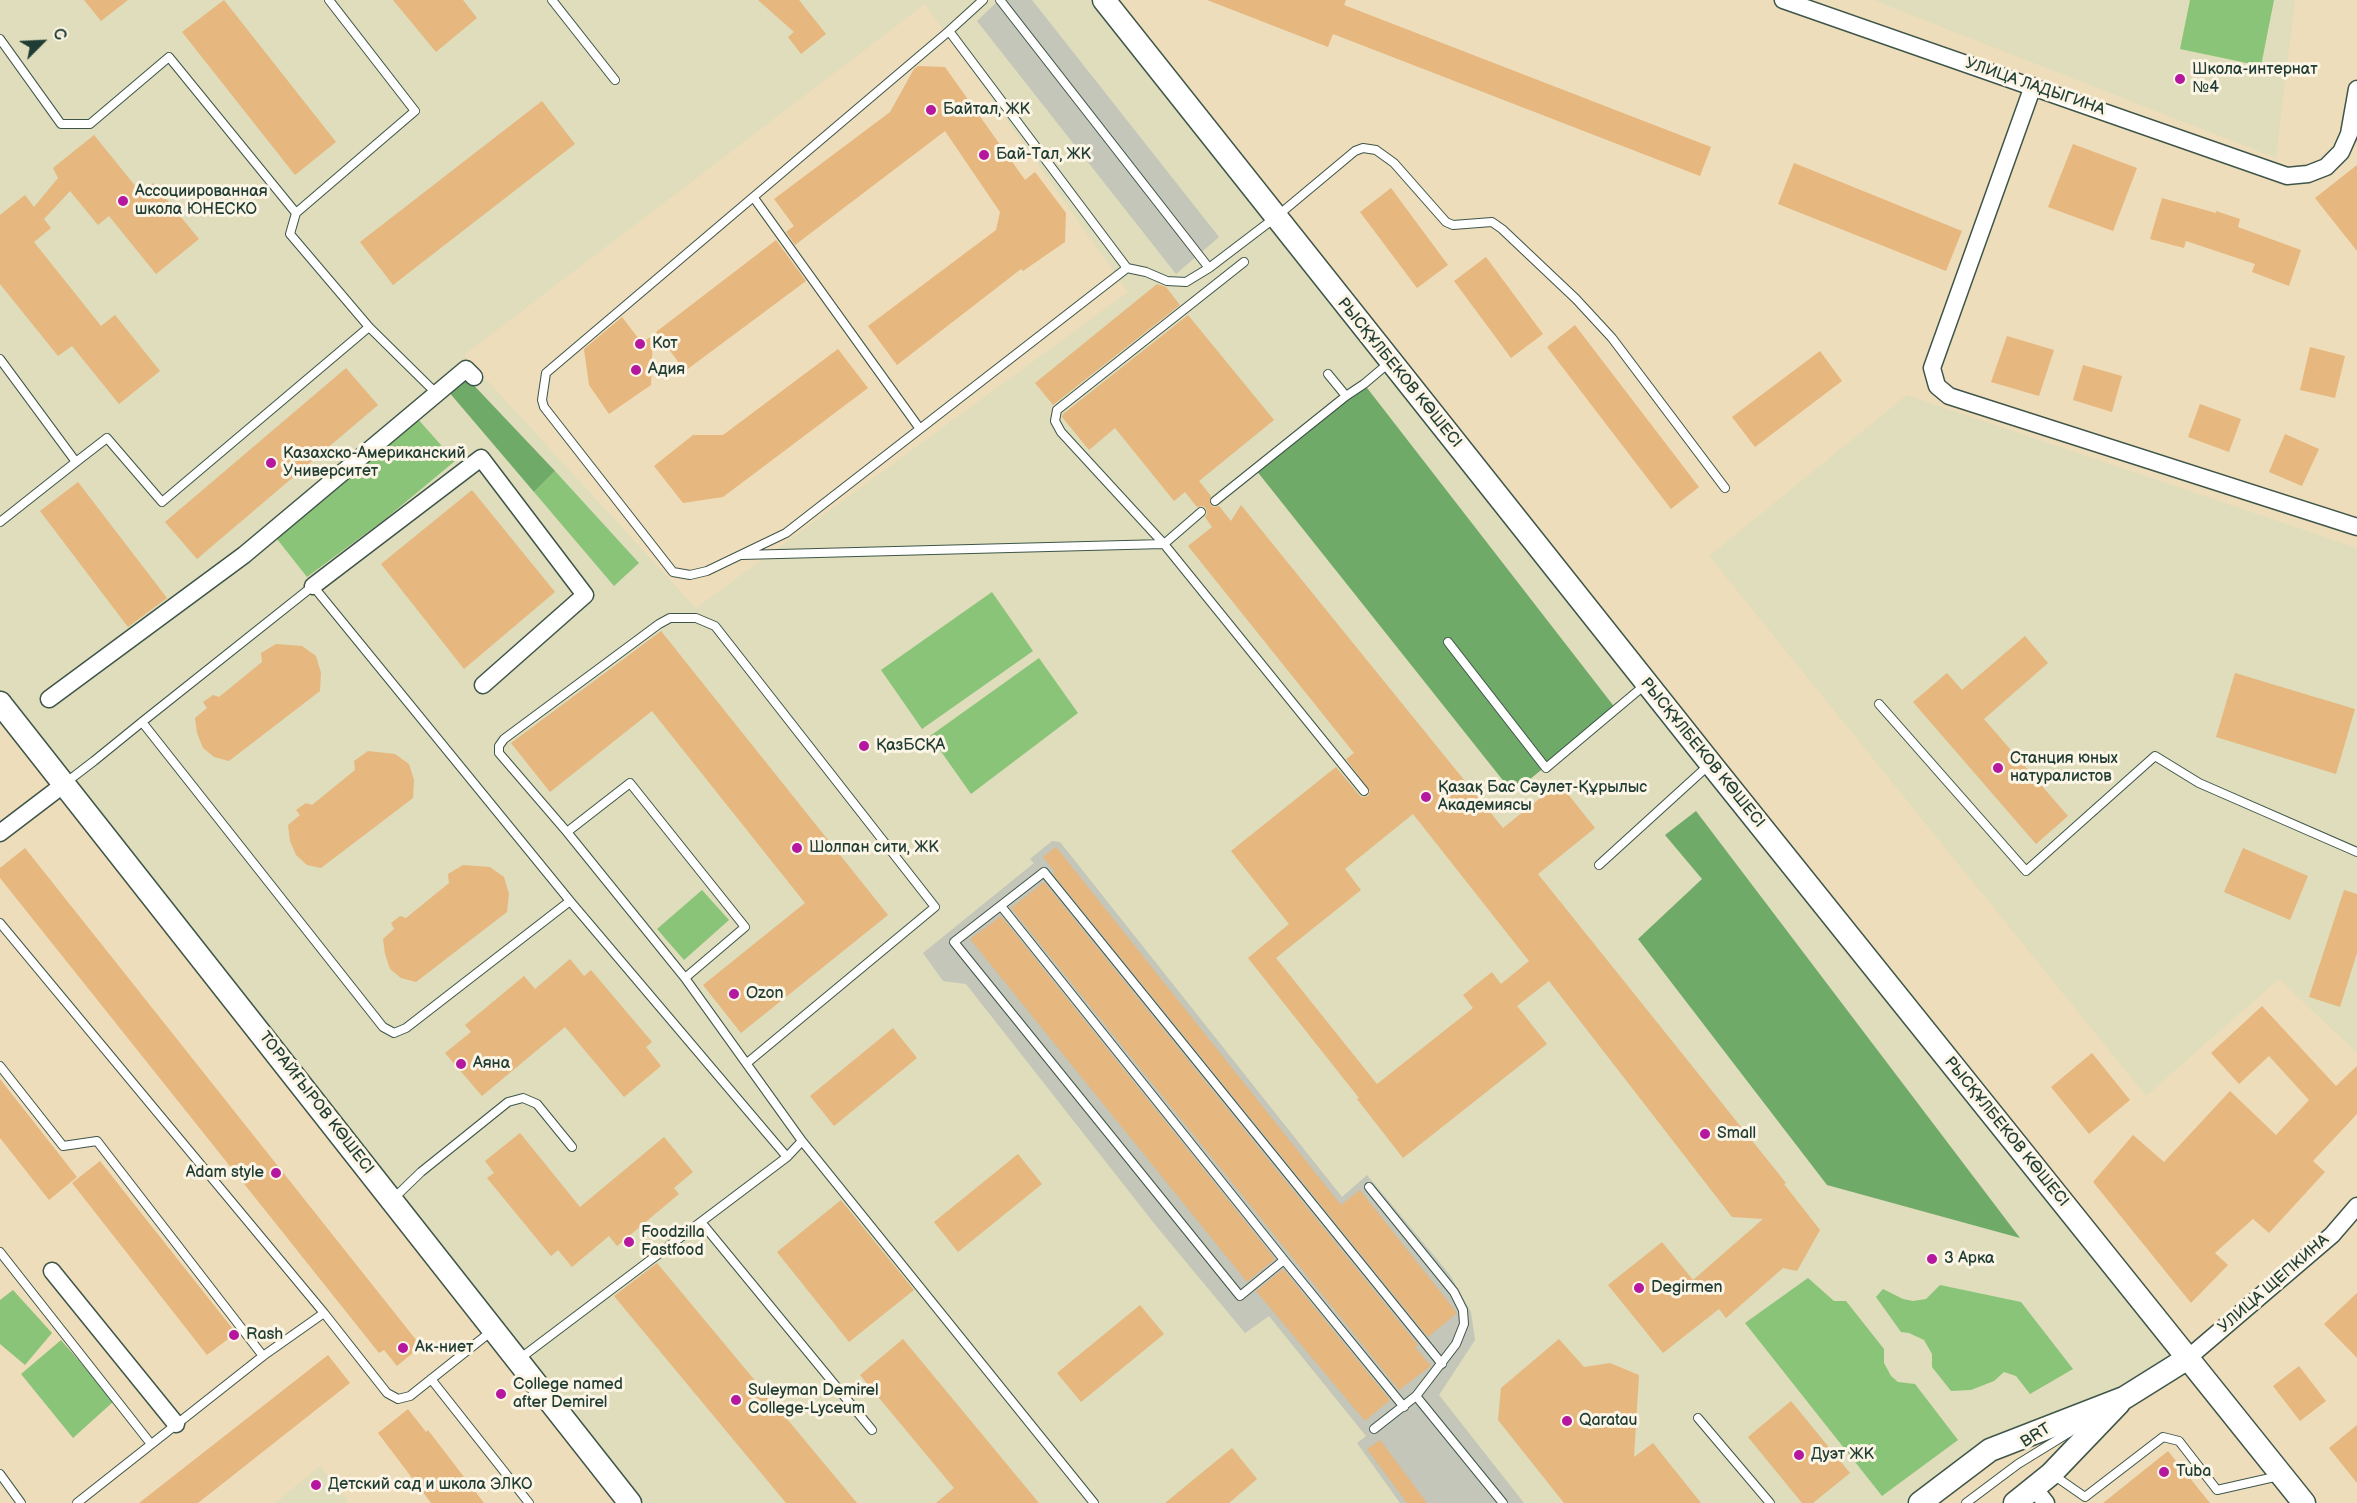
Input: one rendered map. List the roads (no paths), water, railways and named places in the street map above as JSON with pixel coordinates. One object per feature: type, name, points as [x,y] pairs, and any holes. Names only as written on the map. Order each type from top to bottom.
[{"type":"street","name":"РЫСҚҰЛБЕКОВ КӨШЕСІ","points":[[1104,0],[1647,684],[2304,1503]]},
{"type":"street","name":"УЛИЦА ЛАДЫГИНА","points":[[1783,0],[2287,176],[2307,174],[2326,167],[2340,153],[2349,134],[2357,90]]},
{"type":"street","points":[[2033,87],[1932,368],[1937,387],[1949,396],[2357,527]]},
{"type":"street","points":[[49,699],[244,555],[439,395],[466,369],[474,377]]},
{"type":"street","points":[[313,586],[481,458],[585,595],[483,685]]},
{"type":"street","name":"ТОРАЙҒЫРОВ КӨШЕСІ","points":[[0,703],[237,1001],[391,1201],[630,1503]]},
{"type":"street","points":[[0,833],[63,785]]},
{"type":"street","name":"УЛИЦА ЩЕПКИНА","points":[[2188,1358],[2332,1235],[2357,1206]]},
{"type":"street","points":[[52,1271],[176,1424]]},
{"type":"street","points":[[1920,1503],[1990,1450],[2124,1398],[2188,1358]]},
{"type":"street","points":[[2015,1503],[2044,1488],[2124,1398]]},
{"type":"lane","points":[[329,0],[415,111],[296,213],[290,234],[369,327],[439,395]]},
{"type":"lane","points":[[552,0],[615,80]]},
{"type":"lane","points":[[983,0],[754,198],[546,373],[542,400],[557,425],[673,572],[690,575],[707,571],[786,532],[1127,268]]},
{"type":"lane","points":[[1000,0],[1209,268]]},
{"type":"lane","points":[[949,31],[1127,268],[1167,280],[1186,282],[1209,268],[1276,218],[1355,151],[1363,148],[1376,150],[1394,163],[1446,222],[1453,225],[1492,222],[1502,228],[1576,299],[1612,338],[1725,488]]},
{"type":"lane","points":[[0,39],[61,124],[90,124],[169,57],[296,213]]},
{"type":"lane","points":[[754,198],[920,429]]},
{"type":"lane","points":[[1244,262],[1057,410],[1055,421],[1061,432],[1164,544],[1364,791]]},
{"type":"lane","points":[[0,522],[107,438],[162,502],[369,327]]},
{"type":"lane","points":[[0,359],[76,462]]},
{"type":"lane","points":[[1215,501],[1390,361]]},
{"type":"lane","points":[[1328,374],[1346,396]]},
{"type":"lane","points":[[737,555],[1164,544],[1201,512]]},
{"type":"lane","points":[[63,785],[313,586],[570,901],[787,1157]]},
{"type":"lane","points":[[747,1063],[935,907],[715,626],[707,621],[683,617],[670,618],[500,744],[499,753],[567,832],[686,978],[802,1141],[1094,1503]]},
{"type":"lane","points":[[1448,642],[1546,768],[1647,684]]},
{"type":"lane","points":[[1879,704],[2026,871],[2155,756],[2199,783],[2357,852]]},
{"type":"lane","points":[[142,722],[382,1027],[394,1033],[406,1028],[570,901]]},
{"type":"lane","points":[[1599,865],[1711,764]]},
{"type":"lane","points":[[567,832],[630,783],[745,927],[686,978]]},
{"type":"lane","points":[[1284,1260],[1240,1296],[954,942],[1044,872],[1442,1364]]},
{"type":"lane","points":[[1000,906],[1404,1407]]},
{"type":"lane","points":[[0,923],[324,1313],[387,1393],[398,1399],[410,1396],[494,1330]]},
{"type":"lane","points":[[0,1066],[63,1146],[97,1141],[263,1356]]},
{"type":"lane","points":[[391,1201],[421,1172],[508,1102],[523,1098],[537,1104],[572,1147]]},
{"type":"lane","points":[[518,1360],[787,1157],[802,1141]]},
{"type":"lane","points":[[1369,1187],[1454,1292],[1463,1310],[1464,1324],[1456,1344],[1416,1395],[1374,1429]]},
{"type":"lane","points":[[701,1222],[872,1430]]},
{"type":"lane","points":[[0,1252],[151,1444]]},
{"type":"lane","points":[[77,1503],[263,1356],[324,1313]]},
{"type":"lane","points":[[430,1379],[529,1503]]},
{"type":"lane","points":[[1416,1395],[1503,1503]]},
{"type":"lane","name":"BRT","points":[[1966,1503],[2018,1464],[2124,1398]]},
{"type":"lane","points":[[1698,1418],[1770,1503]]},
{"type":"lane","points":[[2044,1488],[2085,1497],[2163,1437],[2179,1441],[2217,1490],[2282,1475]]},
{"type":"lane","points":[[0,1474],[21,1503]]},
{"type":"place","name":"Школа-интернат №4","points":[[2180,79]]},
{"type":"place","name":"Байтал, ЖК","points":[[931,110]]},
{"type":"place","name":"Бай-Тал, ЖК","points":[[984,155]]},
{"type":"place","name":"Ассоциированная школа ЮНЕСКО","points":[[123,201]]},
{"type":"place","name":"Кот","points":[[640,344]]},
{"type":"place","name":"Адия","points":[[636,370]]},
{"type":"place","name":"Казахско-Американский Университет","points":[[271,463]]},
{"type":"place","name":"ҚазБСҚА","points":[[864,746]]},
{"type":"place","name":"Станция юных натуралистов","points":[[1998,768]]},
{"type":"place","name":"Қазақ Бас Сәулет-Құрылыс Академиясы","points":[[1426,797]]},
{"type":"place","name":"Шолпан сити, ЖК","points":[[797,848]]},
{"type":"place","name":"Ozon","points":[[734,994]]},
{"type":"place","name":"Аяна","points":[[461,1064]]},
{"type":"place","name":"Small","points":[[1705,1134]]},
{"type":"place","name":"Adam style","points":[[276,1173]]},
{"type":"place","name":"Foodzilla Fastfood","points":[[629,1242]]},
{"type":"place","name":"3 Арка","points":[[1932,1259]]},
{"type":"place","name":"Degirmen","points":[[1639,1288]]},
{"type":"place","name":"Rash","points":[[234,1335]]},
{"type":"place","name":"Ак-ниет","points":[[403,1348]]},
{"type":"place","name":"College named after Demirel","points":[[501,1394]]},
{"type":"place","name":"Suleyman Demirel College-Lyceum","points":[[736,1400]]},
{"type":"place","name":"Qaratau","points":[[1567,1421]]},
{"type":"place","name":"Дуэт ЖК","points":[[1799,1455]]},
{"type":"place","name":"Tuba","points":[[2164,1472]]},
{"type":"place","name":"Детский сад и школа ЭЛКО","points":[[316,1485]]}]
